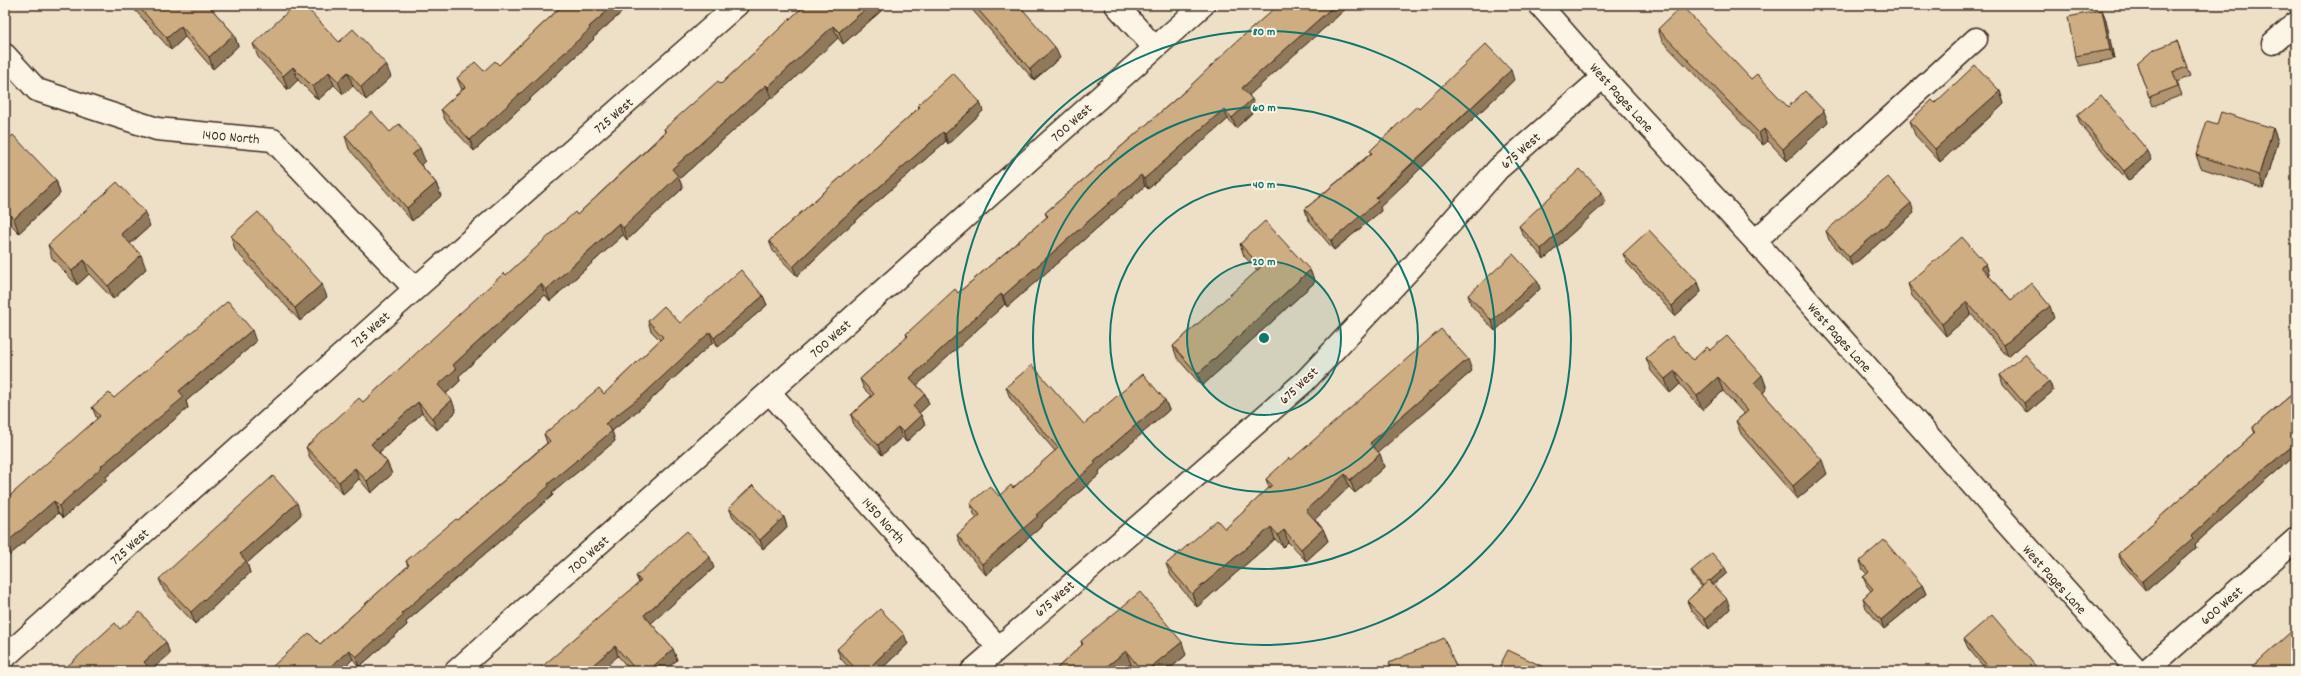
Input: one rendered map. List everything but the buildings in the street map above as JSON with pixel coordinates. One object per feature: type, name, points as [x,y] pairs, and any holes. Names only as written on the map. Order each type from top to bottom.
[{"type":"street","name":"725 West","points":[[5,657],[415,289],[738,5]]},
{"type":"street","points":[[1116,5],[1154,47]]},
{"type":"street","name":"700 West","points":[[456,671],[770,392],[1154,47],[1204,5]]},
{"type":"street","name":"West Pages Lane","points":[[1540,5],[1603,78],[1755,241],[2138,671]]},
{"type":"street","points":[[2274,43],[2296,23]]},
{"type":"street","points":[[1755,241],[1976,39]]},
{"type":"street","name":"1400 North","points":[[5,55],[37,90],[157,129],[273,140],[415,289]]},
{"type":"street","name":"675 West","points":[[972,671],[1304,382],[1412,267],[1498,169],[1603,78]]},
{"type":"street","name":"1450 North","points":[[770,392],[998,647]]},
{"type":"street","name":"600 West","points":[[2146,671],[2296,539]]}]
